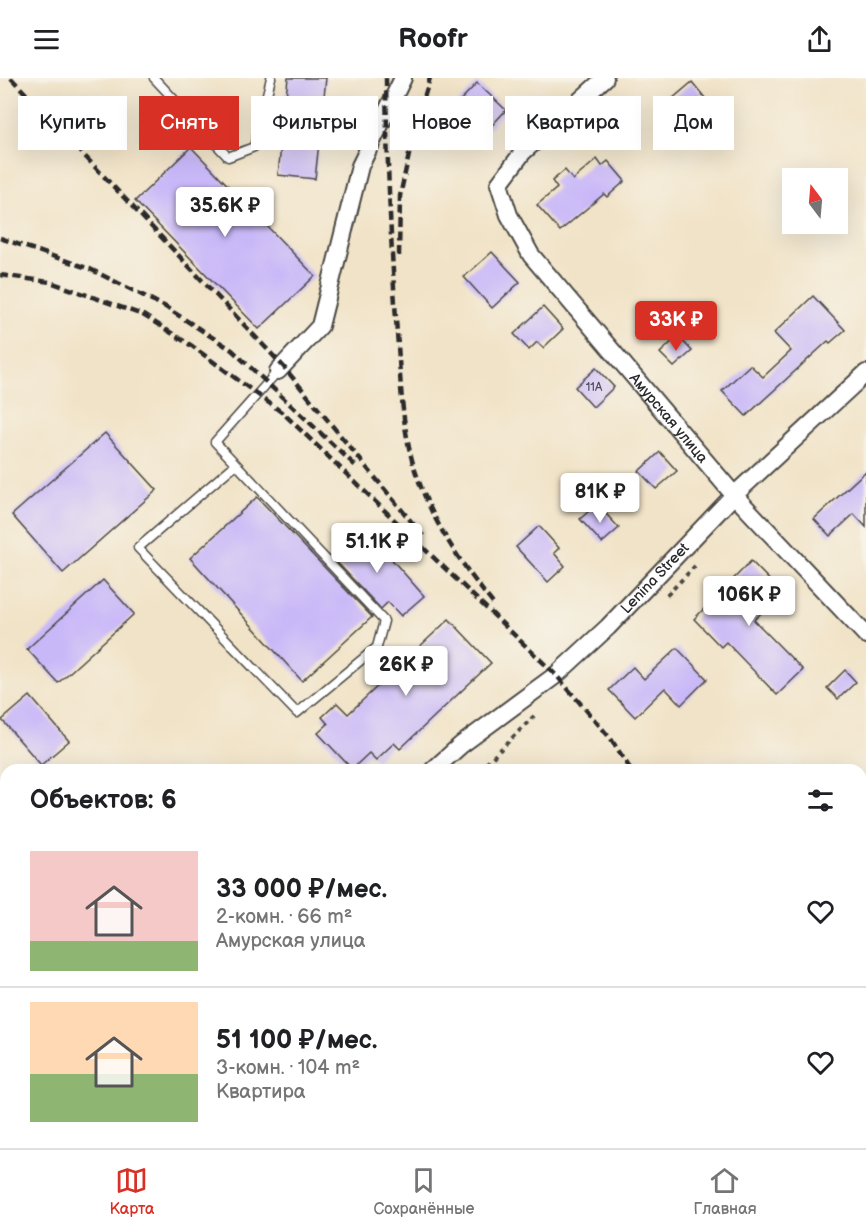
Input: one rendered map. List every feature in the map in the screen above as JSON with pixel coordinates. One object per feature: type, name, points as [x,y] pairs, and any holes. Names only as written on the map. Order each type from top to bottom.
[{"type":"street","points":[[278,371],[320,326],[360,166],[404,78]]},
{"type":"street","name":"Амурская улица","points":[[605,78],[523,152],[499,184],[509,215],[531,255],[734,495],[866,635]]},
{"type":"street","name":"Lenina Street","points":[[440,764],[461,745],[556,675],[608,627],[734,495],[866,373]]},
{"type":"lane","points":[[154,78],[228,157],[254,147],[271,78]]},
{"type":"lane","points":[[236,464],[138,548],[297,713],[377,646],[384,621],[236,464],[215,442],[278,371]]},
{"type":"building","points":[[288,78],[326,78],[324,96],[286,96]]},
{"type":"building","points":[[692,82],[703,96],[676,96]]},
{"type":"building","points":[[477,83],[491,96],[465,96]]},
{"type":"building","points":[[493,98],[505,109],[493,124]]},
{"type":"building","points":[[188,150],[194,150],[315,276],[259,329],[135,201]]},
{"type":"building","points":[[281,150],[318,150],[315,179],[278,175]]},
{"type":"building","points":[[597,159],[602,166],[608,161],[625,181],[607,197],[604,194],[560,231],[537,205],[557,188],[552,181],[565,170],[573,180]]},
{"type":"building","points":[[492,252],[520,282],[492,308],[464,277]]},
{"type":"building","points":[[813,296],[845,330],[830,343],[828,341],[746,416],[722,391],[750,365],[763,377],[791,351],[774,333]]},
{"type":"building","points":[[543,307],[563,329],[543,348],[537,342],[529,350],[514,334]]},
{"type":"building","points":[[678,336],[692,351],[674,367],[660,353]]},
{"type":"building","points":[[596,368],[614,387],[593,407],[575,387]]},
{"type":"building","points":[[105,433],[157,490],[63,573],[12,515]]},
{"type":"building","points":[[660,452],[677,471],[656,489],[639,471]]},
{"type":"building","points":[[866,471],[866,527],[854,514],[830,536],[814,519]]},
{"type":"building","points":[[257,497],[372,617],[302,681],[190,558]]},
{"type":"building","points":[[597,504],[619,528],[602,543],[580,519]]},
{"type":"building","points":[[539,526],[559,548],[554,553],[565,566],[548,582],[516,547]]},
{"type":"building","points":[[364,528],[424,596],[401,616],[388,602],[381,609],[332,557]]},
{"type":"building","points":[[751,561],[782,593],[754,620],[803,670],[777,695],[726,642],[721,647],[694,619]]},
{"type":"building","points":[[103,580],[134,614],[58,683],[27,649]]},
{"type":"building","points":[[449,619],[491,663],[400,749],[394,743],[376,760],[369,753],[357,764],[347,764],[318,733],[328,724],[322,717],[337,703],[348,714]]},
{"type":"building","points":[[677,648],[707,679],[681,705],[665,688],[635,717],[609,690],[633,667],[644,679]]},
{"type":"building","points":[[845,670],[856,682],[838,699],[827,688]]},
{"type":"building","points":[[30,696],[69,741],[40,764],[2,720]]},
{"type":"railway","points":[[11,78],[283,366],[424,537]]},
{"type":"railway","points":[[386,78],[393,269],[407,439],[416,473],[431,509],[460,560],[495,606]]},
{"type":"railway","points":[[399,256],[400,196],[415,127],[430,78]]},
{"type":"railway","points":[[0,238],[90,269],[164,306],[232,350],[358,468]]},
{"type":"railway","points":[[0,275],[50,282],[143,315],[192,346],[284,414],[556,675],[611,739],[627,764]]}]
